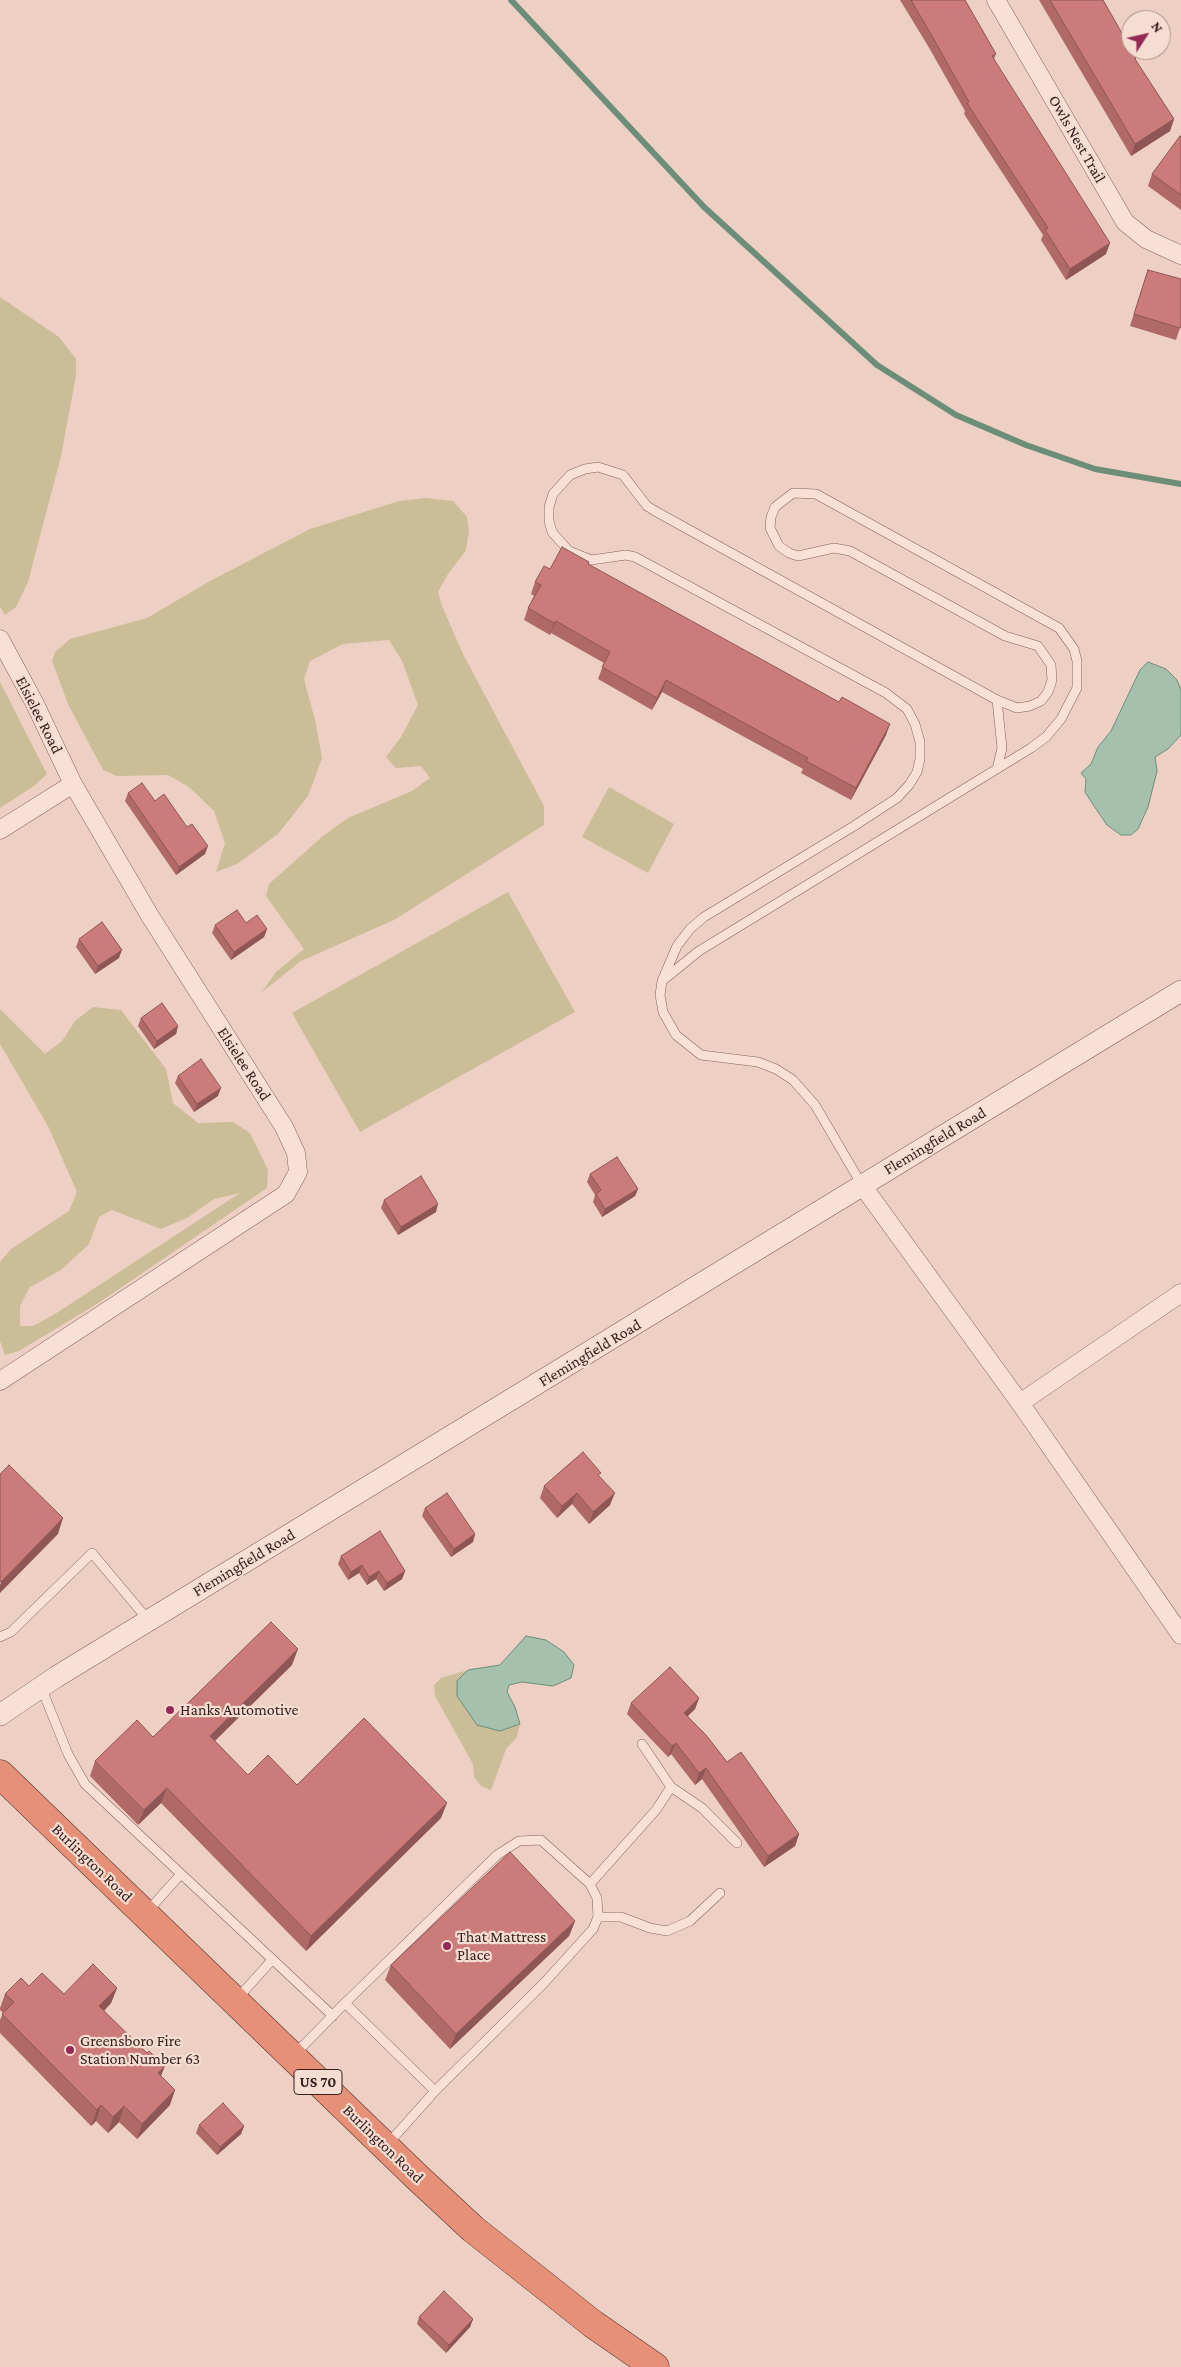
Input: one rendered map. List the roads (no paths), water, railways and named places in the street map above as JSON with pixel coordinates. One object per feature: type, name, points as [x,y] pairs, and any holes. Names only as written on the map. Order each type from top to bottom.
[{"type":"highway","name":"Burlington Road","points":[[0,1774],[385,2147],[473,2228],[531,2277],[593,2324],[655,2367]]},
{"type":"street","name":"Owls Nest Trail","points":[[996,0],[1125,222],[1146,239],[1181,255]]},
{"type":"street","name":"Elsielee Road","points":[[0,639],[35,704],[73,784],[150,916],[284,1127],[296,1153],[298,1172],[286,1194],[0,1381]]},
{"type":"street","points":[[0,830],[73,784]]},
{"type":"street","name":"Flemingfield Road","points":[[0,1715],[41,1687],[1181,991]]},
{"type":"street","points":[[862,1185],[1020,1403],[1181,1636]]},
{"type":"street","points":[[1020,1403],[1181,1293]]},
{"type":"lane","points":[[662,981],[699,951],[997,769],[1046,737],[1054,729],[1071,703],[1077,688],[1078,668],[1074,649],[1068,637],[1049,620],[816,494],[793,493],[775,507],[771,517],[770,528],[779,546],[789,553],[798,556],[834,548],[850,551],[1005,636],[1038,646],[1051,665],[1052,680],[1048,692],[1041,701],[1030,706],[1017,708],[998,700],[655,511],[647,506],[623,475],[598,467],[585,469],[570,475],[553,494],[549,507],[552,532],[569,551],[591,560],[626,555],[635,557],[886,692],[907,709],[915,724],[920,742],[920,759],[917,772],[909,785],[896,798],[704,917],[690,928],[677,946],[662,981],[660,995],[663,1012],[676,1035],[701,1055],[758,1062],[776,1069],[793,1080],[815,1105],[862,1185]]},
{"type":"lane","points":[[997,769],[1002,748],[998,700]]},
{"type":"lane","points":[[0,1637],[11,1632],[92,1553],[149,1621]]},
{"type":"lane","points":[[41,1687],[68,1754],[86,1784],[333,2016]]},
{"type":"lane","points":[[642,1744],[671,1787],[702,1808],[737,1843]]},
{"type":"lane","points":[[590,1884],[656,1810],[671,1787]]},
{"type":"lane","points":[[292,2057],[497,1855],[519,1841],[541,1840],[590,1884],[597,1898],[598,1917],[593,1929],[582,1943],[435,2091],[385,2147]]},
{"type":"lane","points":[[145,1914],[181,1874]]},
{"type":"lane","points":[[598,1917],[621,1916],[650,1928],[667,1931],[690,1921],[720,1893]]},
{"type":"lane","points":[[235,2001],[272,1960]]},
{"type":"lane","points":[[345,2003],[435,2091]]},
{"type":"waterway","points":[[511,0],[704,207],[877,365],[956,415],[1026,445],[1095,469],[1181,484]]},
{"type":"place","name":"Hanks Automotive","points":[[170,1710]]},
{"type":"place","name":"That Mattress Place","points":[[447,1946]]},
{"type":"place","name":"Greensboro Fire Station Number 63","points":[[70,2050]]}]
